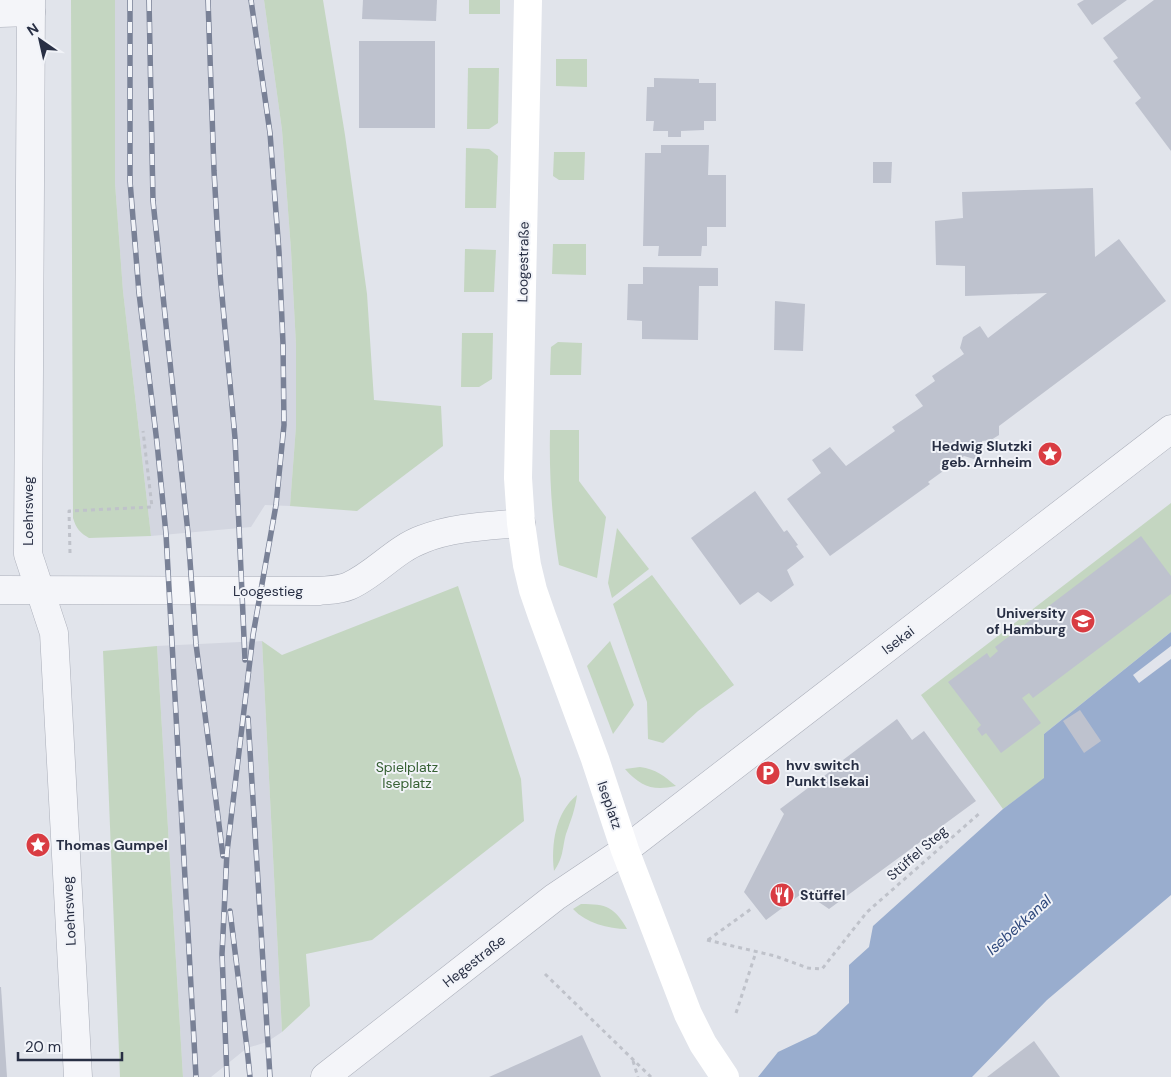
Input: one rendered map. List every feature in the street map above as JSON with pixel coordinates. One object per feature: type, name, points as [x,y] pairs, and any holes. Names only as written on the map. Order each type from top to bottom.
[{"type":"street","name":"Loogestraße","points":[[520,523],[518,478],[528,0]]},
{"type":"street","points":[[0,13],[30,6]]},
{"type":"street","name":"Loehrsweg","points":[[30,6],[28,554],[54,633],[78,1077]]},
{"type":"street","name":"Isekai","points":[[625,850],[1171,429]]},
{"type":"street","name":"Loogestieg","points":[[0,590],[319,592],[347,587],[374,571],[397,552],[422,539],[446,532],[520,523]]},
{"type":"street","name":"Iseplatz","points":[[520,523],[533,590],[595,760],[625,850],[688,1014],[703,1044],[725,1077]]},
{"type":"street","name":"Hegestraße","points":[[325,1077],[555,897],[625,850]]},
{"type":"path","points":[[70,553],[69,511],[152,507],[143,431]]},
{"type":"path","name":"Stüffel Steg","points":[[756,952],[808,968],[822,969],[867,912],[981,812]]},
{"type":"path","points":[[736,1013],[756,952],[707,940],[751,909]]},
{"type":"path","points":[[545,974],[651,1077]]},
{"type":"path","points":[[632,1058],[638,1077]]},
{"type":"shaded area","points":[[115,0],[264,0],[282,130],[296,345],[296,426],[290,506],[265,505],[251,527],[151,536],[123,291],[115,183]]},
{"type":"shaded area","points":[[262,641],[282,1032],[267,1042],[247,1048],[211,1077],[183,1077],[157,646]]},
{"type":"green space","points":[[71,0],[115,0],[115,183],[123,291],[151,536],[89,538],[79,530],[73,518]]},
{"type":"green space","points":[[264,0],[323,0],[345,135],[367,294],[374,400],[441,406],[443,446],[357,511],[290,506],[296,426],[296,345],[282,130]]},
{"type":"green space","points":[[469,0],[500,0],[500,14],[469,14]]},
{"type":"green space","points":[[556,59],[587,59],[587,87],[556,86]]},
{"type":"green space","points":[[468,68],[499,68],[498,123],[489,129],[467,129]]},
{"type":"green space","points":[[466,148],[489,149],[498,156],[496,208],[465,208]]},
{"type":"green space","points":[[554,152],[585,152],[584,180],[559,180],[553,176]]},
{"type":"green space","points":[[553,244],[586,244],[586,275],[552,274]]},
{"type":"green space","points":[[465,249],[496,250],[494,292],[464,292]]},
{"type":"green space","points":[[462,333],[493,333],[492,379],[479,387],[461,387]]},
{"type":"green space","points":[[558,342],[582,343],[581,375],[550,375],[551,347]]},
{"type":"green space","points":[[550,430],[579,430],[579,481],[606,517],[597,578],[559,565],[554,531]]},
{"type":"green space","points":[[1171,503],[1171,632],[1044,734],[1045,778],[1003,809],[921,695]]},
{"type":"green space","points":[[617,528],[649,569],[612,598],[608,583]]},
{"type":"green space","points":[[652,575],[734,685],[698,711],[663,743],[648,739],[647,702],[613,604]]},
{"type":"green space","name":"Spielplatz Iseplatz","points":[[458,586],[521,779],[524,821],[372,940],[306,954],[310,1006],[282,1032],[262,641],[282,655]]},
{"type":"green space","points":[[610,641],[634,705],[613,734],[587,666]]},
{"type":"green space","points":[[157,646],[183,1077],[120,1077],[103,651]]},
{"type":"green space","points":[[640,767],[655,771],[676,786],[654,788],[642,784],[625,769]]},
{"type":"green space","points":[[577,795],[561,857],[554,871],[554,840],[559,820],[570,802]]},
{"type":"green space","points":[[581,904],[609,908],[614,911],[627,929],[612,928],[584,918],[573,909]]},
{"type":"water","name":"Isebekkanal","points":[[1171,632],[1171,895],[1047,1000],[972,1077],[758,1077],[778,1052],[816,1034],[849,1003],[849,965],[869,947],[873,926],[1003,809],[1044,778],[1044,734]]},
{"type":"pier","points":[[1171,646],[1171,659],[1139,683],[1133,675]]},
{"type":"building","points":[[363,0],[437,0],[436,21],[362,19]]},
{"type":"building","points":[[1084,0],[1127,0],[1092,25],[1077,4]]},
{"type":"building","points":[[1154,0],[1171,0],[1171,151],[1135,103],[1141,98],[1113,61],[1118,58],[1103,38]]},
{"type":"building","points":[[359,41],[435,41],[435,128],[359,128]]},
{"type":"building","points":[[654,78],[699,79],[699,83],[716,83],[716,121],[704,121],[704,130],[681,131],[681,137],[668,137],[668,131],[653,131],[654,121],[646,121],[647,87],[654,87]]},
{"type":"building","points":[[661,145],[709,145],[708,175],[726,175],[726,227],[707,227],[707,246],[702,246],[701,256],[658,256],[659,246],[643,246],[645,153],[661,153]]},
{"type":"building","points":[[873,162],[892,162],[891,183],[873,183]]},
{"type":"building","points":[[1093,188],[1095,257],[1119,239],[1166,301],[999,426],[999,435],[991,440],[982,441],[983,453],[974,459],[964,456],[928,482],[930,484],[830,556],[787,499],[821,473],[812,460],[830,447],[846,466],[895,431],[892,427],[923,406],[915,395],[935,381],[932,376],[964,354],[960,348],[963,337],[980,326],[988,338],[1047,293],[965,296],[965,266],[936,265],[935,221],[963,218],[962,192]]},
{"type":"building","points":[[643,267],[718,268],[718,286],[699,286],[698,340],[642,339],[642,321],[627,320],[628,284],[643,284]]},
{"type":"building","points":[[775,301],[805,304],[803,351],[774,350]]},
{"type":"building","points":[[755,491],[784,532],[787,530],[804,557],[787,570],[794,585],[771,602],[758,592],[740,605],[691,538]]},
{"type":"building","name":"University of Hamburg","points":[[1141,536],[1171,576],[1171,594],[1033,698],[1029,693],[1022,698],[1041,723],[1001,753],[986,733],[982,736],[977,729],[981,725],[948,682],[987,653],[990,658],[998,651],[995,647]]},
{"type":"building","points":[[1080,710],[1101,741],[1084,753],[1063,721]]},
{"type":"building","points":[[897,719],[912,740],[924,731],[976,801],[829,909],[804,892],[766,920],[744,892],[784,814],[780,809],[836,767],[839,772],[847,766],[843,760]]},
{"type":"building","points":[[1,987],[7,1077],[0,1077]]},
{"type":"building","points":[[582,1035],[601,1077],[489,1077],[525,1061]]},
{"type":"building","points":[[1034,1041],[1060,1077],[987,1077]]},
{"type":"railway","points":[[130,0],[130,181],[139,293],[166,534],[196,1077]]},
{"type":"railway","points":[[149,0],[153,201],[188,533],[196,644],[223,856]]},
{"type":"railway","points":[[208,0],[214,171],[220,274],[235,438],[245,660]]},
{"type":"railway","points":[[227,1077],[222,954],[227,852],[253,635],[276,505],[284,425],[279,252],[270,133],[251,0]]},
{"type":"railway","points":[[248,718],[270,1077]]},
{"type":"railway","points":[[230,911],[250,1077]]},
{"type":"place","name":"Hedwig Slutzki geb. Arnheim","points":[[1050,454]]},
{"type":"place","name":"University of Hamburg","points":[[1083,621]]},
{"type":"place","name":"hvv switch Punkt Isekai","points":[[768,773]]},
{"type":"place","name":"Thomas Gumpel","points":[[38,845]]},
{"type":"place","name":"Stüffel","points":[[782,895]]}]
